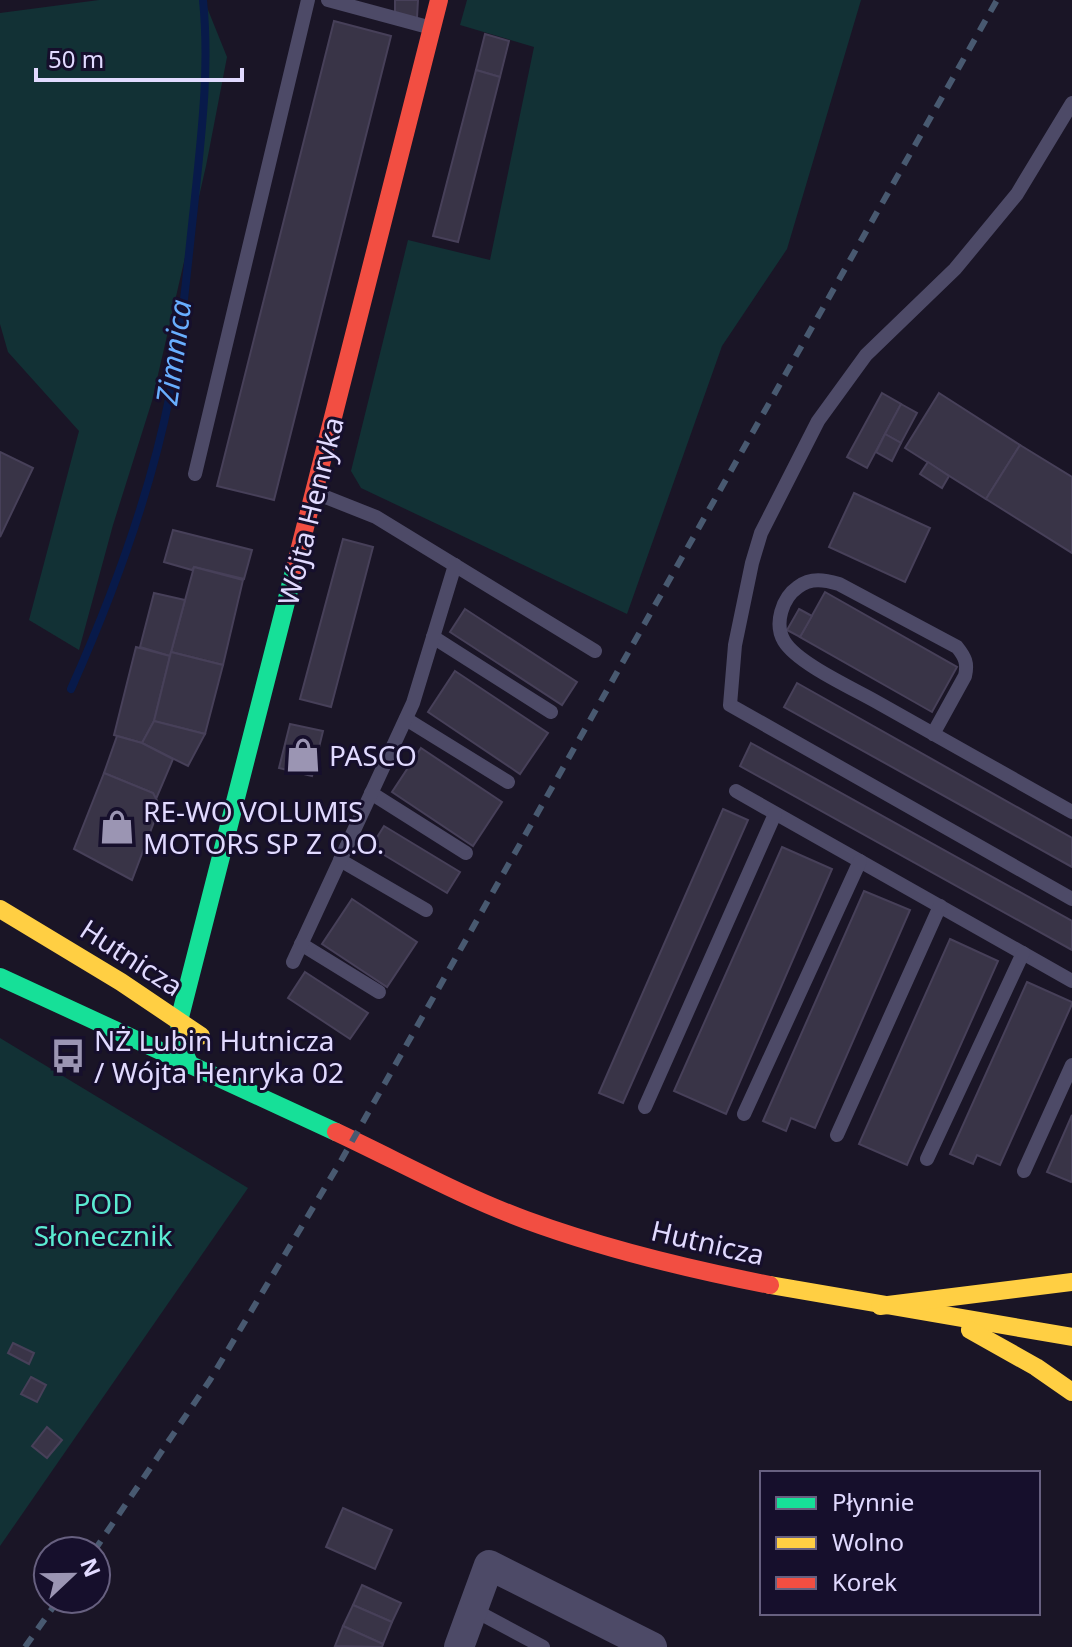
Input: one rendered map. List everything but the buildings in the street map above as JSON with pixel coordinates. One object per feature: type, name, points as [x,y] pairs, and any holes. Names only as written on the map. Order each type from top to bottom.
[{"type":"main road","name":"Wójta Henryka","points":[[190,1065],[181,1046],[179,1021],[439,0]]},
{"type":"main road","name":"Hutnicza","points":[[0,909],[98,968],[221,1049]]},
{"type":"main road","name":"Hutnicza","points":[[0,977],[350,1138],[482,1203],[564,1233],[696,1270],[880,1306],[1072,1337]]},
{"type":"main road","name":"Hutnicza","points":[[259,1076],[350,1138]]},
{"type":"main road","points":[[880,1306],[1072,1282]]},
{"type":"main road","points":[[944,1316],[1036,1367],[1072,1392]]},
{"type":"street","points":[[114,1030],[159,1030],[179,1021]]},
{"type":"street","points":[[459,1647],[489,1565],[652,1647]]},
{"type":"lane","points":[[195,474],[308,0]]},
{"type":"lane","points":[[328,0],[432,28]]},
{"type":"lane","points":[[1072,103],[1017,194],[955,269],[866,355],[818,421],[761,533],[735,645],[730,705],[1072,899]]},
{"type":"lane","points":[[314,493],[376,517],[595,651]]},
{"type":"lane","points":[[293,962],[406,719],[455,565]]},
{"type":"lane","points":[[933,734],[965,676],[967,666],[957,647],[839,584],[822,579],[797,587],[786,600],[780,618],[779,631],[785,644],[811,665],[933,734],[1072,812]]},
{"type":"lane","points":[[433,637],[551,712]]},
{"type":"lane","points":[[406,719],[508,782]]},
{"type":"lane","points":[[736,791],[1072,981]]},
{"type":"lane","points":[[371,793],[466,853]]},
{"type":"lane","points":[[645,1107],[775,814]]},
{"type":"lane","points":[[340,860],[426,910]]},
{"type":"lane","points":[[744,1114],[860,861]]},
{"type":"lane","points":[[837,1135],[940,906]]},
{"type":"lane","points":[[301,944],[379,992]]},
{"type":"lane","points":[[927,1159],[1023,953]]},
{"type":"lane","points":[[1024,1171],[1072,1065]]},
{"type":"lane","points":[[474,1610],[543,1647]]},
{"type":"green space","points":[[99,0],[204,0],[227,57],[206,166],[152,401],[113,525],[79,650],[29,620],[79,431],[8,352],[0,324],[0,13]]},
{"type":"green space","points":[[467,0],[861,0],[787,249],[722,346],[627,614],[361,488],[351,471],[408,240],[490,260],[534,47],[460,25]]},
{"type":"green space","name":"POD Słonecznik","points":[[0,1038],[248,1188],[0,1546]]},
{"type":"waterway","name":"Zimnica","points":[[71,689],[129,544],[152,470],[170,394],[184,301],[202,129],[206,52],[203,0]]},
{"type":"railway","points":[[105,1535],[210,1380],[342,1159],[997,0]]},
{"type":"railway","points":[[25,1647],[48,1615]]},
{"type":"traffic: fast","points":[[190,1065],[181,1046],[179,1021],[295,567]]},
{"type":"traffic: fast","points":[[0,977],[336,1132]]},
{"type":"traffic: slow","points":[[0,909],[121,982],[201,1036]]},
{"type":"traffic: slow","points":[[880,1306],[1072,1282]]},
{"type":"traffic: slow","points":[[770,1285],[1072,1337]]},
{"type":"traffic: slow","points":[[970,1330],[1036,1367],[1072,1392]]},
{"type":"traffic: jam","points":[[295,567],[439,0]]},
{"type":"traffic: jam","points":[[336,1132],[454,1190],[526,1220],[647,1257],[770,1285]]},
{"type":"place","name":"PASCO","points":[[303,755]]},
{"type":"place","name":"RE-WO VOLUMIS MOTORS SP Z O.O.","points":[[117,827]]},
{"type":"place","name":"NŻ Lubin Hutnicza / Wójta Henryka 02","points":[[68,1056]]}]
